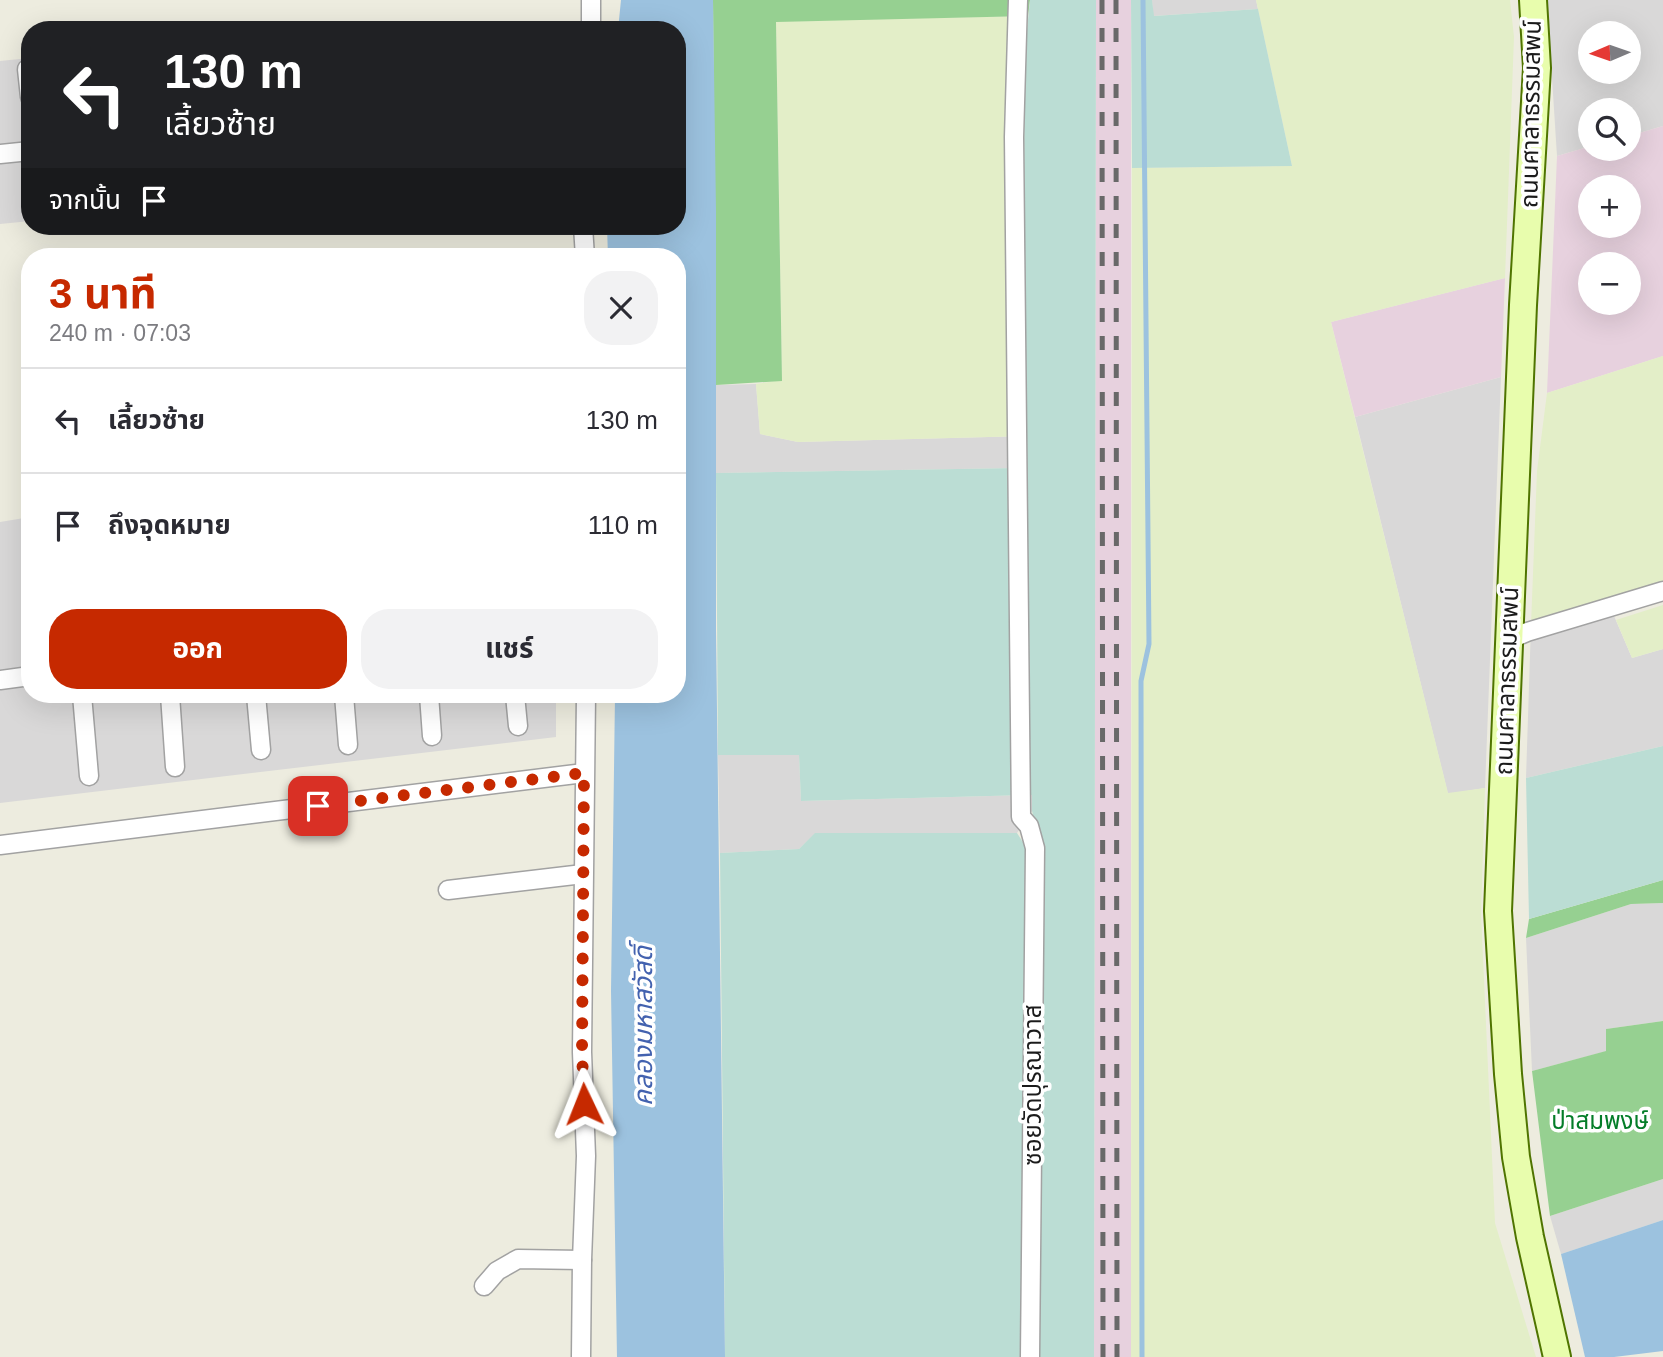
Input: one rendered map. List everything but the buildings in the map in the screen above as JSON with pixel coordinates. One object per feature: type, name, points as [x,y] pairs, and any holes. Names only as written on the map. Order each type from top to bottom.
[{"type":"street","points":[[591,0],[591,21]]},
{"type":"street","name":"ซอยวัดปุรณาวาส","points":[[1018,0],[1014,137],[1021,817],[1029,826],[1035,848],[1030,1357]]},
{"type":"street","name":"ถนนศาลาธรรมสพน์","points":[[1533,0],[1536,68],[1523,305],[1498,911],[1508,1074],[1522,1197],[1557,1357]]},
{"type":"street","points":[[0,154],[21,151]]},
{"type":"street","points":[[1508,640],[1663,591]]},
{"type":"street","points":[[0,680],[21,677]]},
{"type":"street","points":[[83,703],[89,776]]},
{"type":"street","points":[[171,703],[175,767]]},
{"type":"street","points":[[257,703],[261,750]]},
{"type":"street","points":[[345,703],[348,745]]},
{"type":"street","points":[[430,703],[432,736]]},
{"type":"street","points":[[516,703],[518,726]]},
{"type":"street","points":[[581,1357],[586,1156],[582,1052],[586,703]]},
{"type":"street","points":[[0,845],[584,773]]},
{"type":"street","points":[[448,890],[583,874]]},
{"type":"street","points":[[484,1286],[497,1271],[517,1259],[582,1260]]},
{"type":"shaded area","points":[[1030,0],[1096,0],[1094,1357],[1037,1357],[1042,850],[1032,811],[1032,795],[801,801],[799,755],[718,755],[716,473],[1025,468],[1024,59]]},
{"type":"shaded area","points":[[1096,0],[1131,0],[1131,1357],[1094,1357]]},
{"type":"shaded area","points":[[1131,0],[1152,0],[1154,16],[1258,9],[1292,166],[1132,168]]},
{"type":"shaded area","points":[[1152,0],[1256,0],[1258,9],[1153,16]]},
{"type":"shaded area","points":[[1547,0],[1663,0],[1663,126],[1641,132],[1641,98],[1578,98],[1578,150],[1557,156]]},
{"type":"shaded area","points":[[21,59],[21,222],[0,224],[0,61]]},
{"type":"shaded area","points":[[1663,126],[1663,356],[1547,393],[1557,156],[1578,150],[1578,161],[1641,161],[1641,132]]},
{"type":"shaded area","points":[[1505,278],[1501,377],[1355,417],[1331,322]]},
{"type":"shaded area","points":[[1501,377],[1485,788],[1448,794],[1355,417]]},
{"type":"shaded area","points":[[756,384],[760,434],[798,442],[1024,436],[1025,468],[716,473],[716,385]]},
{"type":"shaded area","points":[[21,518],[21,703],[556,703],[556,737],[0,803],[0,522]]},
{"type":"shaded area","points":[[1608,602],[1632,658],[1663,649],[1663,746],[1526,778],[1531,625]]},
{"type":"shaded area","points":[[1663,746],[1663,880],[1529,919],[1526,778]]},
{"type":"shaded area","points":[[718,755],[799,755],[801,801],[1032,795],[1032,811],[1017,833],[816,833],[799,849],[720,853]]},
{"type":"shaded area","points":[[815,833],[1017,833],[1026,847],[1024,1357],[725,1357],[720,853],[799,849]]},
{"type":"shaded area","points":[[1663,903],[1663,1021],[1606,1029],[1607,1051],[1532,1071],[1526,938],[1631,904]]},
{"type":"shaded area","points":[[1663,1179],[1663,1220],[1561,1254],[1550,1216]]},
{"type":"green space","points":[[713,0],[1030,0],[1028,16],[776,22],[782,381],[716,385]]},
{"type":"green space","points":[[1256,0],[1510,0],[1514,37],[1505,278],[1331,322],[1448,793],[1485,788],[1481,913],[1495,1223],[1536,1357],[1131,1357],[1132,168],[1292,166]]},
{"type":"green space","points":[[1028,16],[1024,59],[1024,436],[798,442],[760,434],[756,384],[782,380],[776,21]]},
{"type":"green space","points":[[1663,356],[1663,586],[1531,625],[1537,471],[1547,393]]},
{"type":"green space","points":[[1663,605],[1663,649],[1632,658],[1616,620]]},
{"type":"green space","points":[[1663,880],[1663,903],[1631,904],[1526,938],[1529,919]]},
{"type":"green space","name":"ป่าสมพงษ์","points":[[1663,1021],[1663,1179],[1550,1216],[1532,1071],[1606,1051],[1606,1029]]},
{"type":"water","name":"คลองมหาสวัสดิ์","points":[[621,0],[713,0],[716,630],[725,1357],[617,1357],[611,991],[615,703],[686,703],[686,248],[608,248],[607,235],[686,235],[686,21],[619,21]]},
{"type":"water","points":[[1663,1220],[1663,1351],[1614,1357],[1585,1357],[1561,1254]]},
{"type":"waterway","points":[[1142,1357],[1141,681],[1149,644],[1143,0]]},
{"type":"railway","points":[[1102,0],[1103,1357]]},
{"type":"railway","points":[[1116,0],[1117,1357]]},
{"type":"route","points":[[318,806],[584,773],[584,1104]]}]
